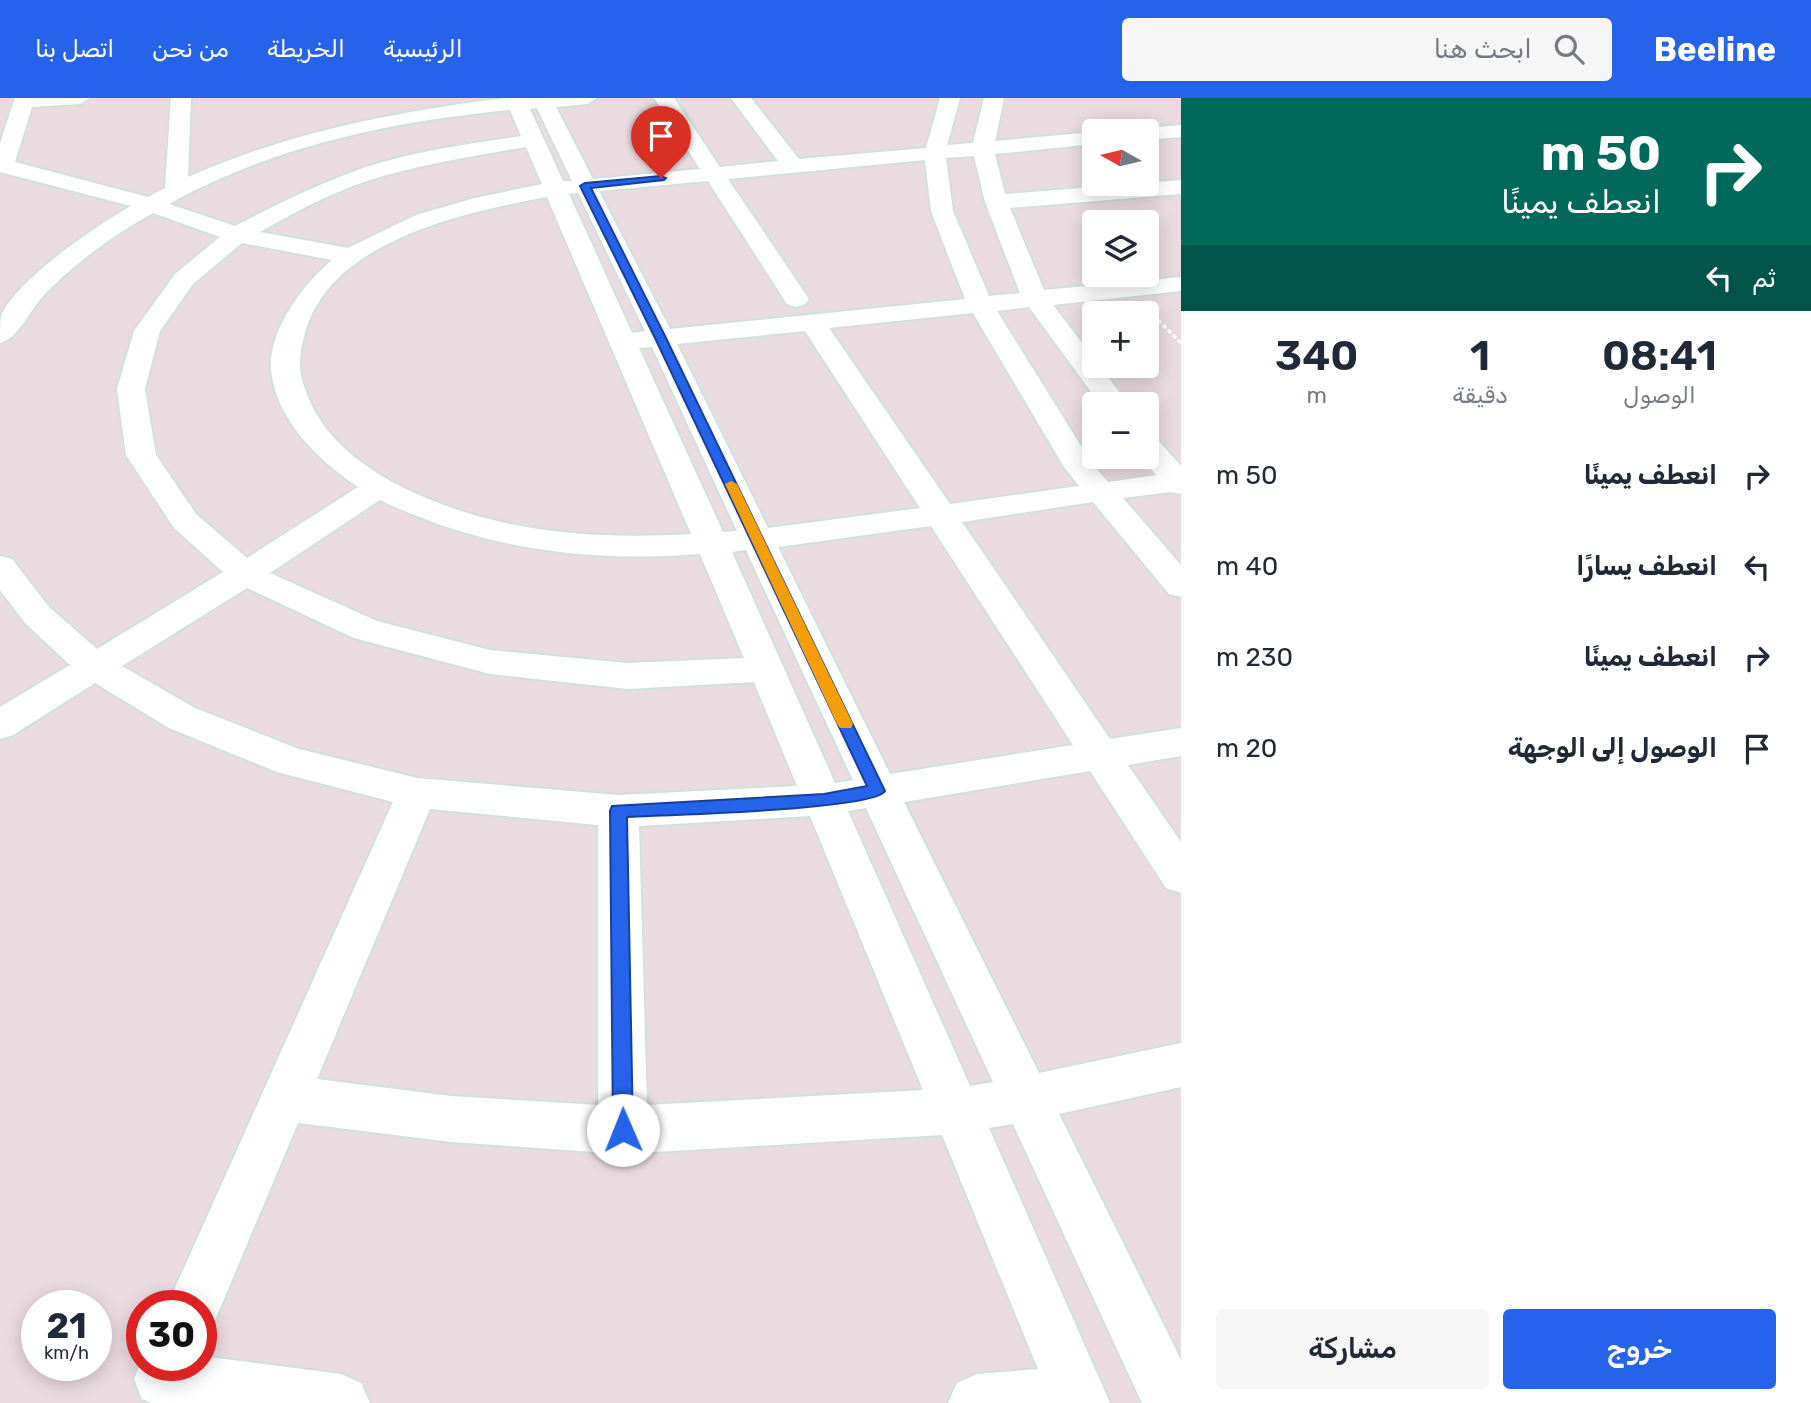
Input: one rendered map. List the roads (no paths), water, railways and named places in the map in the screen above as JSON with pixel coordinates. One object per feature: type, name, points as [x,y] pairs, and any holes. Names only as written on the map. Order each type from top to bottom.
[{"type":"street","points":[[80,98],[25,100],[7,169],[149,204],[237,235],[352,256]]},
{"type":"street","points":[[176,190],[181,98]]},
{"type":"street","points":[[0,335],[38,287],[89,242],[149,204],[176,190],[352,118],[435,113],[529,100],[587,98]]},
{"type":"street","points":[[664,98],[712,174],[811,306],[942,516],[1181,876]]},
{"type":"street","points":[[741,98],[793,166]]},
{"type":"street","points":[[950,98],[935,152],[942,211],[976,293],[1079,467],[1181,586]]},
{"type":"street","points":[[994,98],[983,148],[996,202],[1035,272],[1036,299],[1105,392]]},
{"type":"street","points":[[529,100],[533,141],[569,187]]},
{"type":"street","points":[[529,100],[569,187],[757,539],[1024,1100],[1172,1403]]},
{"type":"street","points":[[1159,133],[1181,131]]},
{"type":"street","points":[[1082,139],[569,187],[479,202],[410,224],[352,256],[315,289],[292,327],[285,369],[298,412],[333,455],[378,488],[458,522],[538,540],[625,549],[713,545],[1180,483]]},
{"type":"street","points":[[533,141],[451,153],[373,172],[301,200],[237,235],[184,279],[147,331],[131,389],[141,455],[185,521],[245,574],[366,630],[490,662],[628,676],[767,669]]},
{"type":"street","points":[[996,202],[1181,187]]},
{"type":"street","points":[[945,284],[976,293],[1035,272]]},
{"type":"street","points":[[643,325],[811,306],[976,293],[1036,299],[1181,284]]},
{"type":"street","points":[[769,302],[811,306]]},
{"type":"street","points":[[643,325],[713,545],[1079,1399],[977,1403]]},
{"type":"street","points":[[1159,459],[1180,483]]},
{"type":"street","points":[[0,725],[245,574],[378,488]]},
{"type":"street","points":[[0,567],[37,615],[94,666],[182,718],[291,762],[417,793],[618,811],[824,800],[1181,742]]},
{"type":"street","points":[[201,1290],[417,793]]},
{"type":"street","points":[[618,811],[623,1130]]},
{"type":"street","points":[[285,1098],[451,1119],[623,1130],[956,1111],[1024,1100],[1181,1065]]},
{"type":"street","points":[[161,1382],[341,1403]]}]
